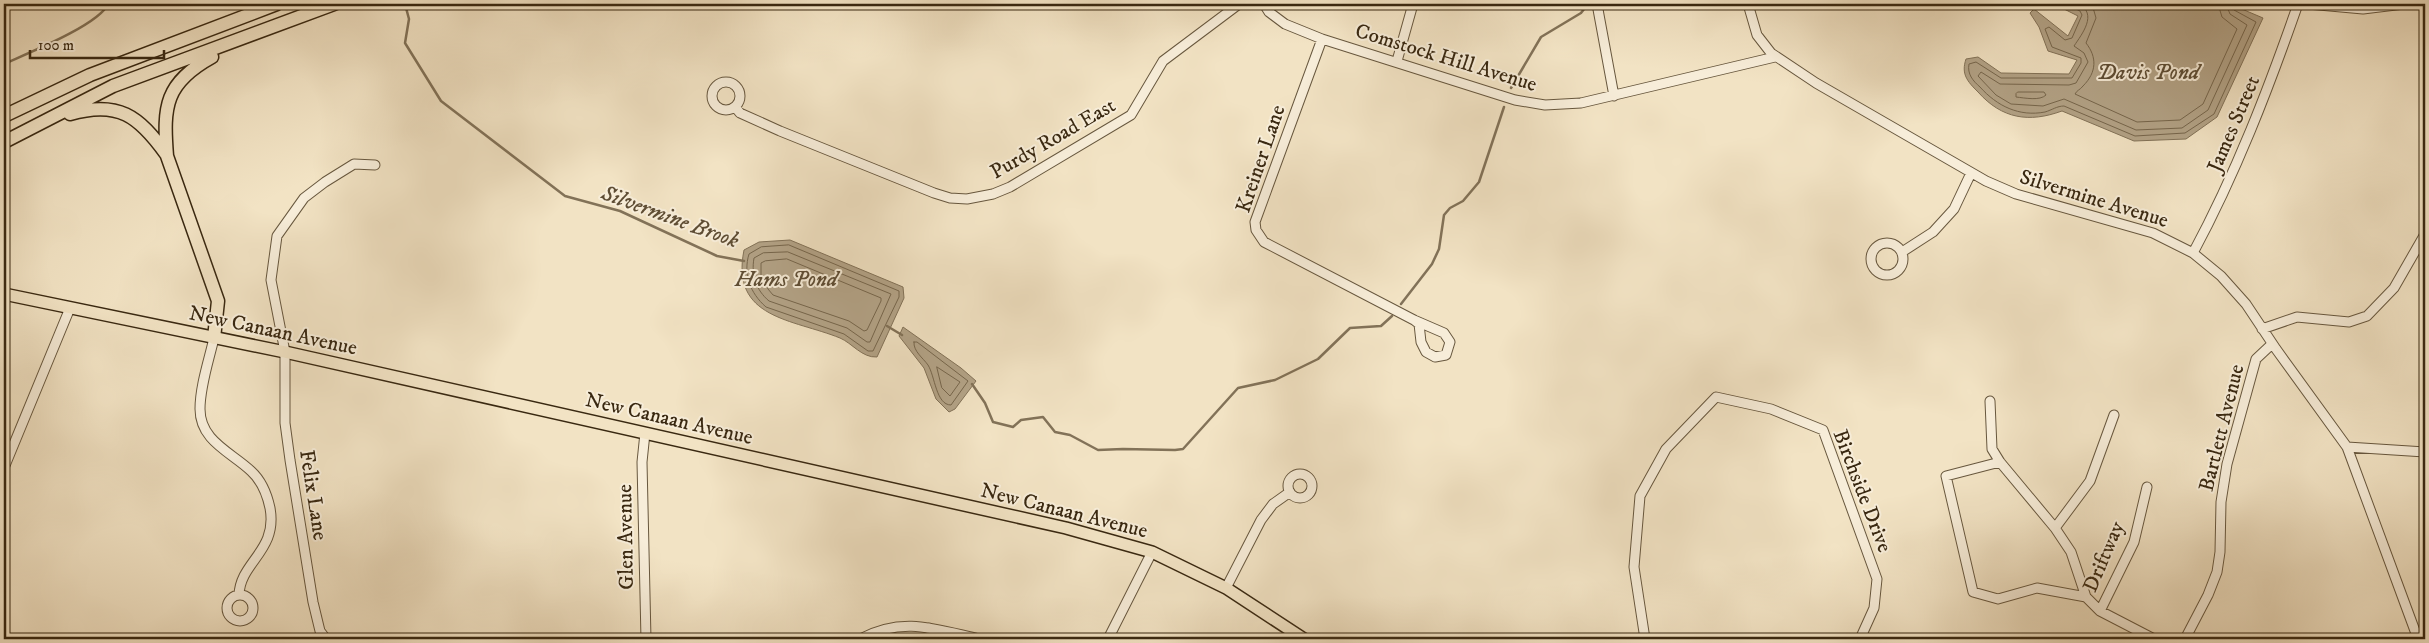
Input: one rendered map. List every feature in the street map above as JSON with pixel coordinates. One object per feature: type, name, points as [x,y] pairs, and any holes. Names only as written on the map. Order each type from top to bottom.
[{"type":"highway","points":[[4,116],[90,75],[277,4]]},
{"type":"highway","points":[[4,142],[34,125],[114,86],[334,4]]},
{"type":"highway","points":[[214,338],[218,301],[167,156],[165,114],[176,86],[187,72],[252,35]]},
{"type":"highway","points":[[34,125],[88,109],[108,109],[138,120],[167,156]]},
{"type":"main road","name":"New Canaan Avenue","points":[[4,294],[285,352],[1066,528],[1152,552],[1226,588],[1304,639]]},
{"type":"street","name":"Purdy Road East","points":[[735,107],[740,113],[780,131],[934,193],[950,198],[979,198],[1010,187],[1131,115],[1163,61],[1240,4]]},
{"type":"street","name":"Comstock Hill Avenue","points":[[1264,4],[1270,12],[1285,24],[1322,39],[1529,103],[1561,105],[1614,96],[1775,57]]},
{"type":"street","points":[[1397,61],[1413,4]]},
{"type":"street","points":[[1597,4],[1614,96]]},
{"type":"street","name":"Silvermine Avenue","points":[[1748,4],[1757,35],[1775,57],[1881,122],[1971,173],[2016,194],[2153,233],[2193,253],[2233,287],[2347,447],[2418,639]]},
{"type":"street","name":"James Street","points":[[2193,253],[2245,148],[2268,92],[2298,4]]},
{"type":"street","points":[[2308,4],[2363,9],[2404,4]]},
{"type":"street","name":"Kreiner Lane","points":[[1322,39],[1255,222],[1256,230],[1264,242],[1414,320],[1444,333],[1450,342],[1446,355],[1435,357],[1426,352],[1421,342],[1419,324],[1414,320]]},
{"type":"street","name":"Felix Lane","points":[[326,639],[320,631],[312,602],[284,423],[285,352],[270,280],[277,236],[304,198],[324,182],[354,164],[375,166]]},
{"type":"street","points":[[1902,252],[1933,232],[1954,208],[1971,173]]},
{"type":"street","points":[[2262,329],[2297,317],[2349,322],[2367,316],[2394,288],[2425,234]]},
{"type":"street","points":[[4,468],[70,308]]},
{"type":"street","points":[[214,338],[201,396],[202,422],[220,449],[259,479],[267,496],[271,517],[268,539],[260,555],[243,577],[239,586],[239,595]]},
{"type":"street","name":"Bartlett Avenue","points":[[2185,638],[2208,595],[2217,572],[2220,552],[2221,502],[2227,464],[2256,359],[2272,344]]},
{"type":"street","name":"Birchside Drive","points":[[1645,639],[1634,567],[1640,496],[1666,449],[1716,397],[1771,409],[1823,430],[1877,579],[1874,608],[1860,639]]},
{"type":"street","points":[[1990,401],[1992,448],[2000,462],[2054,528],[2071,552],[2086,597],[2100,611],[2154,639]]},
{"type":"street","points":[[2054,528],[2090,481],[2114,415]]},
{"type":"street","name":"Glen Avenue","points":[[645,433],[642,462],[646,639]]},
{"type":"street","points":[[2347,447],[2425,452]]},
{"type":"street","points":[[2000,462],[1946,476],[1973,592],[1998,599],[2037,588],[2086,597]]},
{"type":"street","name":"Driftway","points":[[2100,611],[2134,542],[2147,487]]},
{"type":"street","points":[[1226,588],[1261,520],[1273,504],[1290,492]]},
{"type":"street","points":[[1108,639],[1152,552]]},
{"type":"street","points":[[860,639],[888,626],[929,628],[979,639]]},
{"type":"street","points":[[929,628],[934,639]]},
{"type":"street","points":[[2185,638],[2200,639]]},
{"type":"water","name":"Davis Pond","points":[[2054,4],[2230,4],[2263,18],[2217,117],[2186,139],[2134,141],[2062,111],[2038,117],[2017,116],[2006,113],[1987,101],[1968,81],[1964,69],[1966,59],[1978,57],[2001,73],[2069,74],[2077,60],[2048,51],[2039,27],[2030,13],[2034,9],[2068,36],[2078,16]]},
{"type":"water","name":"Hams Pond","points":[[790,240],[903,287],[904,298],[877,357],[862,353],[840,338],[769,313],[756,303],[746,290],[742,273],[744,250],[759,242]]},
{"type":"water","points":[[903,327],[961,368],[976,381],[955,409],[949,412],[936,399],[924,368],[899,336]]},
{"type":"waterway","name":"Silvermine Brook","points":[[4,64],[77,30],[102,12],[108,4]]},
{"type":"waterway","name":"Silvermine Brook","points":[[405,4],[409,19],[405,43],[441,101],[565,196],[620,211],[717,256],[744,261]]},
{"type":"waterway","name":"Silvermine Brook","points":[[1511,88],[1541,37],[1581,13],[1588,4]]},
{"type":"waterway","name":"Silvermine Brook","points":[[1401,304],[1432,264],[1439,249],[1444,215],[1450,208],[1463,201],[1479,182],[1504,107]]},
{"type":"waterway","name":"Silvermine Brook","points":[[972,384],[985,403],[993,422],[1013,427],[1021,420],[1043,417],[1055,432],[1070,435],[1098,450],[1183,449],[1238,388],[1275,380],[1318,359],[1350,328],[1381,326],[1392,316]]},
{"type":"waterway","name":"Silvermine Brook","points":[[887,326],[902,335]]}]
